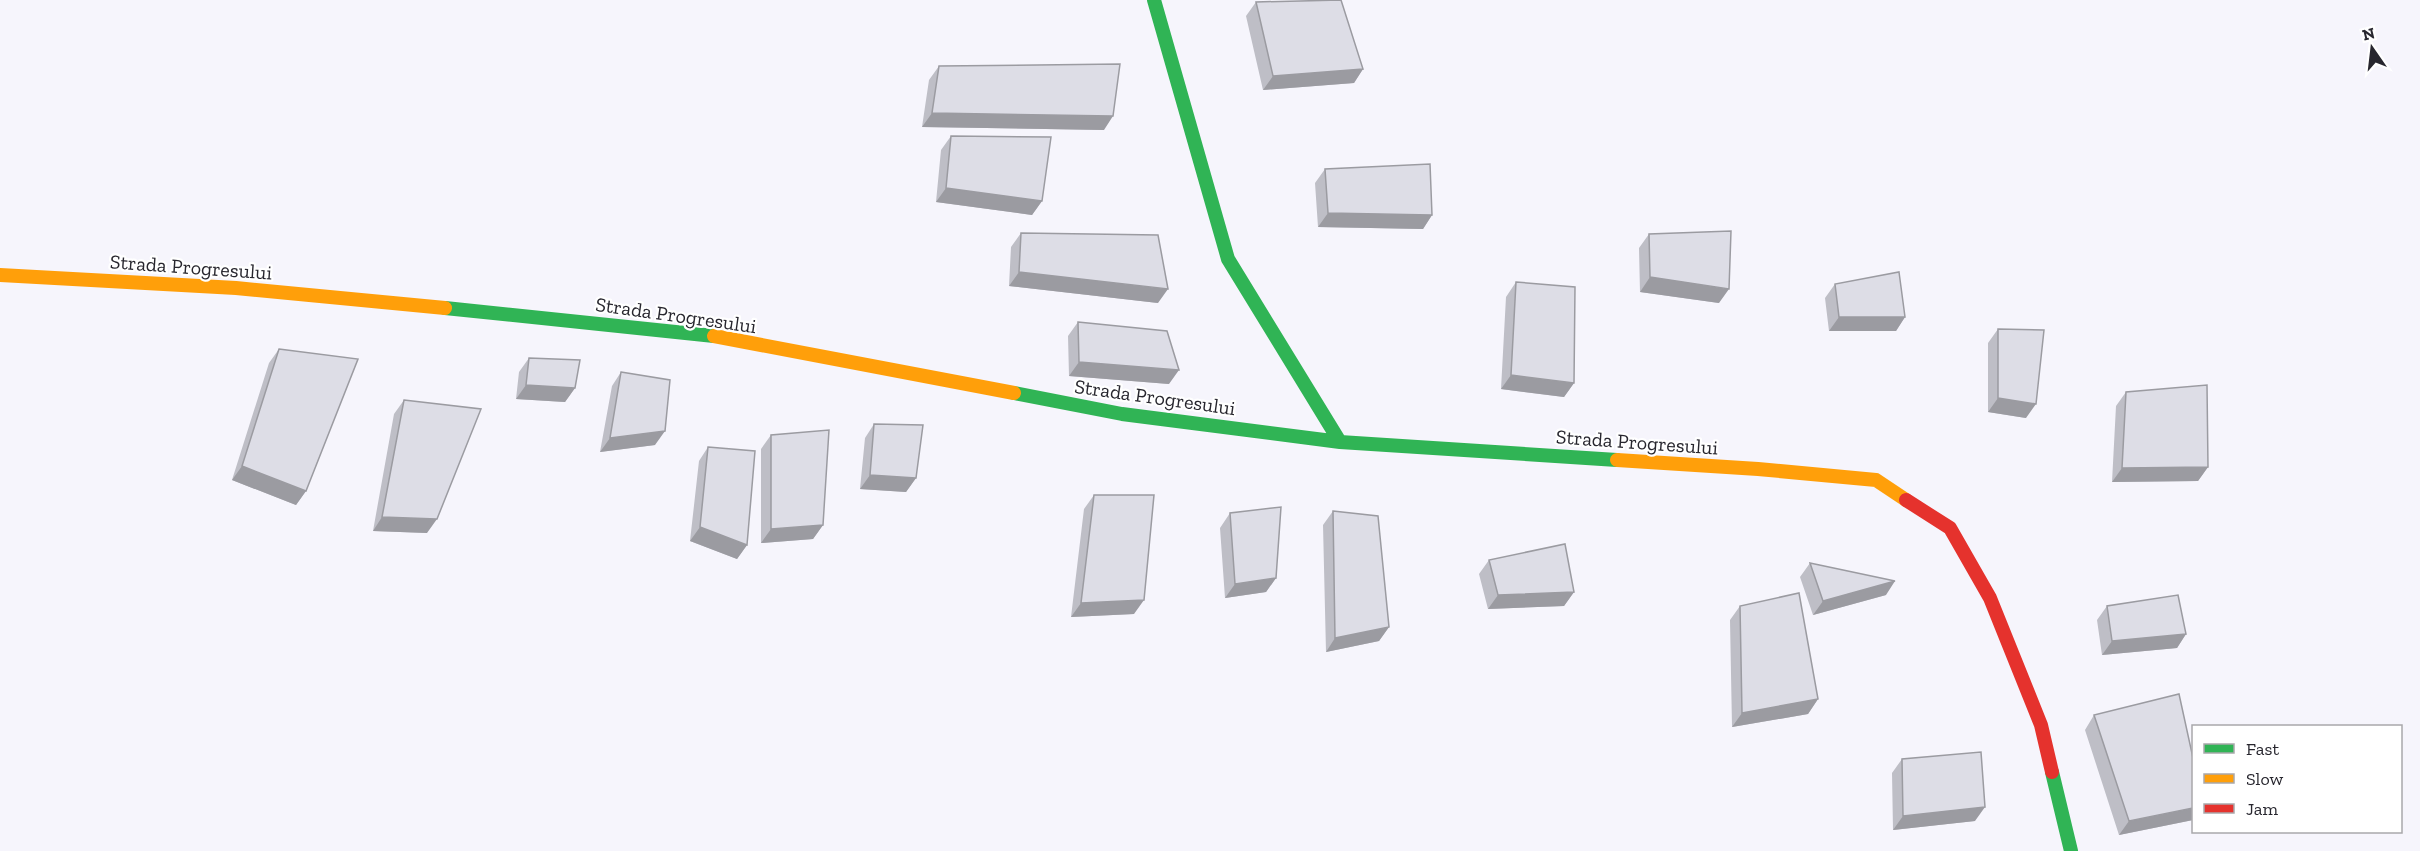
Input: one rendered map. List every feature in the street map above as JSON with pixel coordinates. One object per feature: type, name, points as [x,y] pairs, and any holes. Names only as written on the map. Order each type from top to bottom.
[{"type":"street","points":[[1154,0],[1228,260],[1340,442]]},
{"type":"street","name":"Strada Progresului","points":[[0,275],[236,288],[697,333],[1122,414],[1340,442],[1758,469],[1876,480],[1950,528],[1990,598],[2041,725],[2071,851]]},
{"type":"building","points":[[1341,0],[1363,69],[1273,76],[1256,2]]},
{"type":"building","points":[[1120,64],[1113,116],[932,113],[939,66]]},
{"type":"building","points":[[951,136],[1051,137],[1042,201],[946,188]]},
{"type":"building","points":[[1430,164],[1432,215],[1328,213],[1325,169]]},
{"type":"building","points":[[1731,231],[1729,289],[1650,277],[1649,234]]},
{"type":"building","points":[[1021,233],[1158,235],[1168,289],[1019,272]]},
{"type":"building","points":[[1899,272],[1905,317],[1839,317],[1835,284]]},
{"type":"building","points":[[1516,282],[1575,287],[1574,383],[1511,375]]},
{"type":"building","points":[[1078,322],[1167,331],[1179,370],[1079,362]]},
{"type":"building","points":[[1998,329],[2044,330],[2036,404],[1998,398]]},
{"type":"building","points":[[279,349],[358,359],[306,491],[242,466]]},
{"type":"building","points":[[529,358],[580,360],[575,388],[526,385]]},
{"type":"building","points":[[621,372],[670,380],[665,431],[610,438]]},
{"type":"building","points":[[2207,385],[2208,467],[2122,468],[2126,392]]},
{"type":"building","points":[[404,400],[481,409],[437,519],[382,517]]},
{"type":"building","points":[[874,424],[923,425],[916,478],[870,475]]},
{"type":"building","points":[[829,430],[823,525],[771,529],[771,435]]},
{"type":"building","points":[[708,447],[755,451],[747,545],[700,527]]},
{"type":"building","points":[[1094,495],[1154,495],[1144,600],[1081,603]]},
{"type":"building","points":[[1281,507],[1276,578],[1235,584],[1230,513]]},
{"type":"building","points":[[1333,511],[1378,516],[1389,627],[1335,638]]},
{"type":"building","points":[[1565,544],[1574,592],[1498,595],[1489,560]]},
{"type":"building","points":[[1810,563],[1895,581],[1823,601]]},
{"type":"building","points":[[1799,593],[1818,699],[1742,713],[1740,606]]},
{"type":"building","points":[[2178,595],[2186,634],[2112,641],[2107,606]]},
{"type":"building","points":[[2179,694],[2192,753],[2192,808],[2129,821],[2094,715]]},
{"type":"building","points":[[1981,752],[1985,807],[1903,816],[1902,759]]},
{"type":"traffic: fast","points":[[1154,0],[1228,259],[1340,442]]},
{"type":"traffic: fast","points":[[445,308],[714,336]]},
{"type":"traffic: fast","points":[[1014,393],[1122,414],[1340,442],[1617,460]]},
{"type":"traffic: fast","points":[[2052,772],[2071,851]]},
{"type":"traffic: slow","points":[[0,275],[236,288],[445,308]]},
{"type":"traffic: slow","points":[[714,336],[1014,393]]},
{"type":"traffic: slow","points":[[1617,460],[1758,469],[1876,480],[1906,500]]},
{"type":"traffic: jam","points":[[1906,500],[1950,528],[1990,598],[2041,725],[2052,772]]}]
